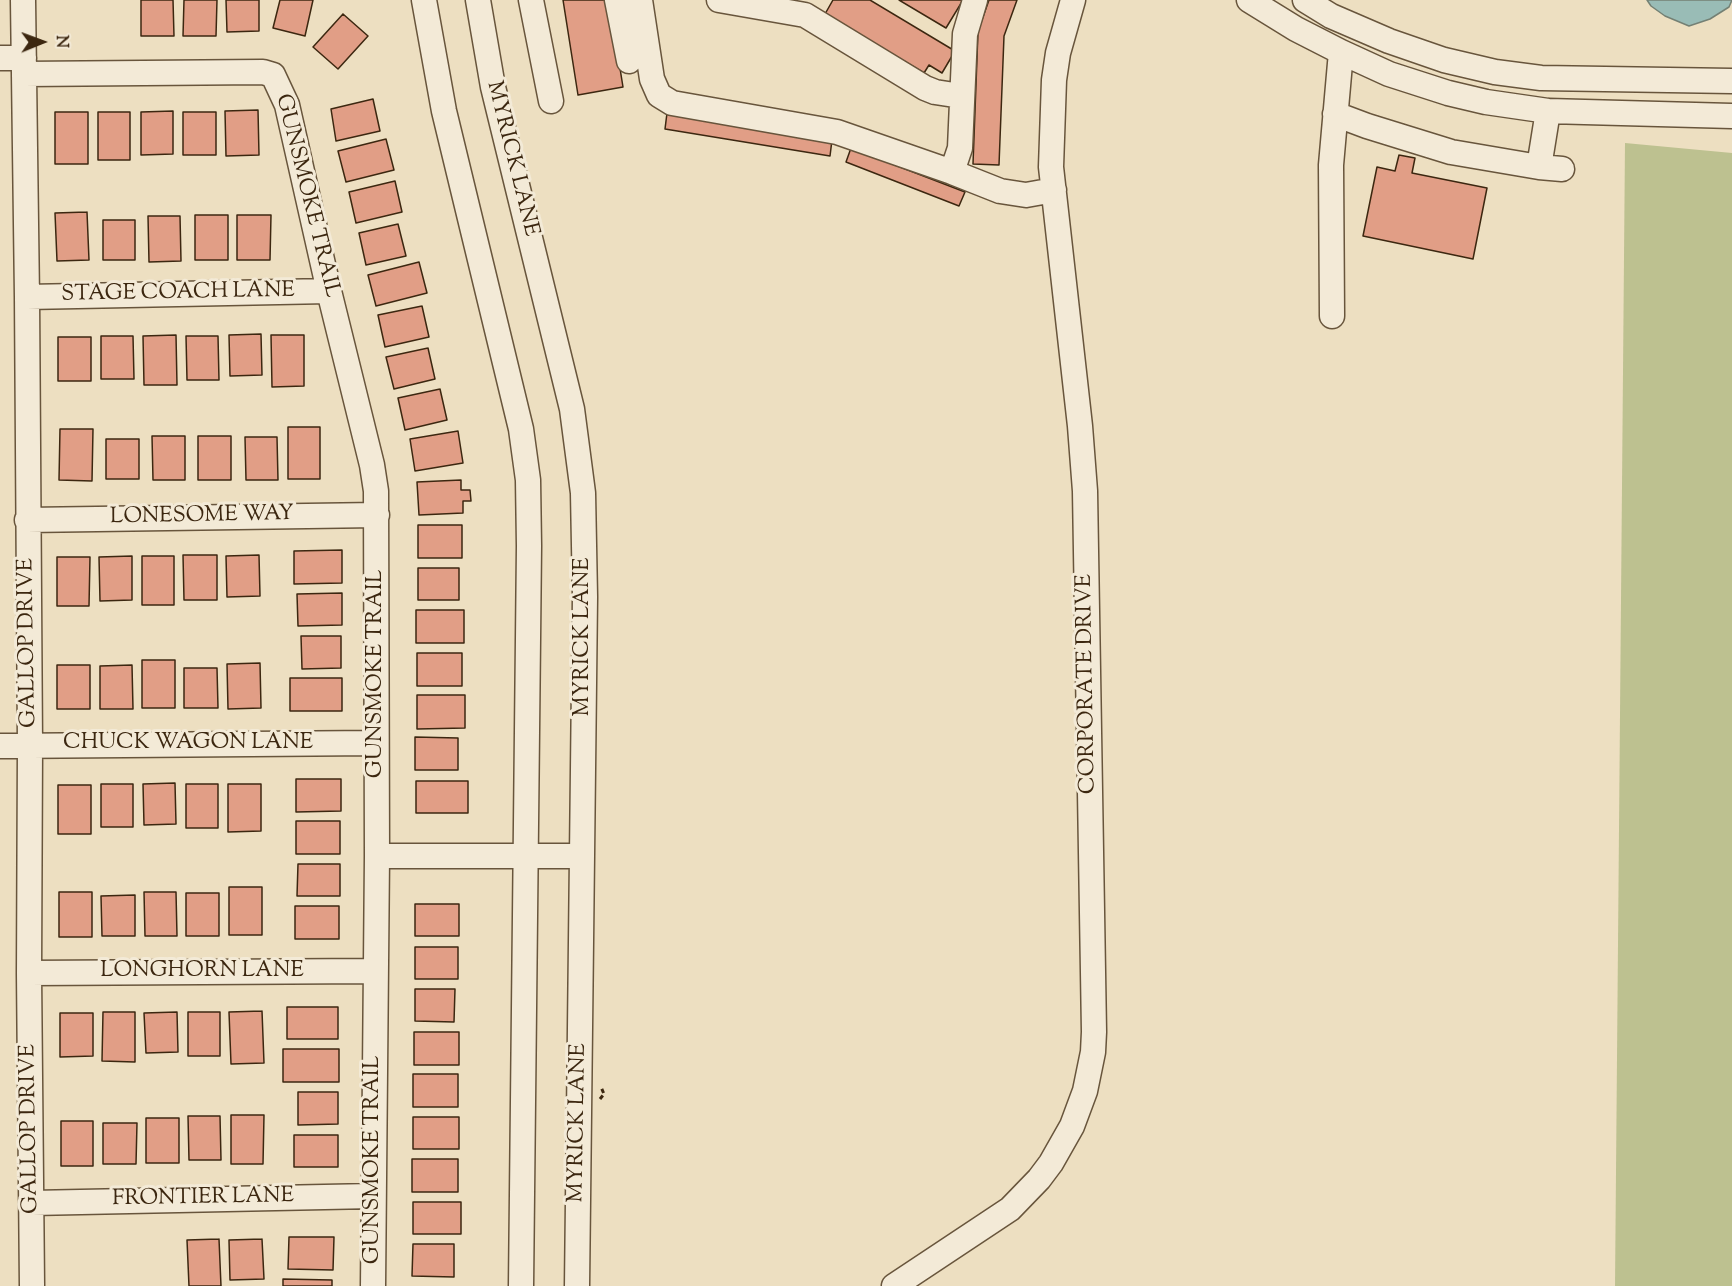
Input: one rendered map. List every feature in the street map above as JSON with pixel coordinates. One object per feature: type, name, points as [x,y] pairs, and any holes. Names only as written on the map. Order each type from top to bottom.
[{"type":"street","name":"GALLOP DRIVE","points":[[23,0],[16,63],[27,297],[32,1286]]},
{"type":"street","points":[[424,0],[444,111],[525,455],[529,546],[521,1286]]},
{"type":"street","name":"MYRICK LANE","points":[[478,0],[493,87],[572,409],[583,493],[585,541],[577,1286]]},
{"type":"street","points":[[531,0],[551,101]]},
{"type":"street","points":[[617,0],[629,61]]},
{"type":"street","points":[[640,0],[652,79],[659,95],[672,103],[837,132],[1000,191],[1026,195],[1054,190]]},
{"type":"street","points":[[719,0],[805,15],[924,88],[961,96]]},
{"type":"street","points":[[952,172],[960,148],[965,34],[975,0]]},
{"type":"street","name":"CORPORATE DRIVE","points":[[894,1286],[1001,1216],[1039,1179],[1062,1144],[1075,1117],[1085,1090],[1093,1052],[1085,491],[1050,139],[1058,53],[1073,0]]},
{"type":"street","points":[[1249,0],[1296,29],[1341,52],[1419,85],[1486,102],[1548,111],[1732,116]]},
{"type":"street","points":[[1305,0],[1332,16],[1389,42],[1444,60],[1495,72],[1563,79],[1732,81]]},
{"type":"street","points":[[1332,316],[1331,165],[1341,52]]},
{"type":"street","name":"GUNSMOKE TRAIL","points":[[16,63],[263,72],[273,75],[287,105],[329,291],[372,465],[377,515],[373,1286]]},
{"type":"street","points":[[1335,114],[1451,153],[1550,168],[1548,111]]},
{"type":"street","name":"STAGE COACH LANE","points":[[27,297],[329,291]]},
{"type":"street","name":"LONESOME WAY","points":[[27,520],[377,515]]},
{"type":"street","name":"CHUCK WAGON LANE","points":[[0,746],[376,743]]},
{"type":"street","points":[[377,856],[582,856]]},
{"type":"street","name":"LONGHORN LANE","points":[[29,974],[375,971]]},
{"type":"street","name":"FRONTIER LANE","points":[[32,1203],[373,1196]]},
{"type":"green space","points":[[1625,143],[1732,153],[1732,1286],[1615,1286]]},
{"type":"water","points":[[1647,0],[1732,0],[1729,7],[1710,19],[1689,26],[1665,16],[1651,6]]},
{"type":"building","points":[[141,0],[173,0],[174,36],[141,36]]},
{"type":"building","points":[[184,0],[217,0],[216,36],[183,36]]},
{"type":"building","points":[[226,0],[259,0],[259,31],[227,32]]},
{"type":"building","points":[[280,0],[313,0],[305,36],[273,28]]},
{"type":"building","points":[[563,0],[609,0],[623,87],[578,95]]},
{"type":"building","points":[[833,0],[870,0],[955,51],[942,73],[929,65],[924,73],[825,14]]},
{"type":"building","points":[[899,0],[963,0],[946,28]]},
{"type":"building","points":[[989,0],[1017,0],[1004,36],[999,165],[973,164],[978,31]]},
{"type":"building","points":[[343,14],[368,36],[338,69],[313,47]]},
{"type":"building","points":[[373,99],[380,131],[336,141],[331,109]]},
{"type":"building","points":[[258,110],[259,155],[226,156],[225,111]]},
{"type":"building","points":[[173,111],[173,154],[141,155],[141,112]]},
{"type":"building","points":[[55,112],[88,112],[88,164],[55,164]]},
{"type":"building","points":[[98,112],[130,112],[130,160],[98,160]]},
{"type":"building","points":[[183,112],[216,112],[216,155],[183,155]]},
{"type":"building","points":[[667,113],[832,140],[830,156],[665,129]]},
{"type":"building","points":[[386,139],[394,170],[346,182],[338,151]]},
{"type":"building","points":[[851,148],[965,192],[959,206],[846,162]]},
{"type":"building","points":[[1399,155],[1415,158],[1412,173],[1487,188],[1473,259],[1363,236],[1377,167],[1395,171]]},
{"type":"building","points":[[395,181],[402,212],[356,223],[349,192]]},
{"type":"building","points":[[87,212],[89,260],[57,261],[55,213]]},
{"type":"building","points":[[195,215],[228,215],[228,260],[195,260]]},
{"type":"building","points":[[237,215],[271,215],[270,260],[237,260]]},
{"type":"building","points":[[148,216],[180,216],[181,261],[149,262]]},
{"type":"building","points":[[103,220],[135,220],[135,260],[103,260]]},
{"type":"building","points":[[398,224],[406,256],[366,265],[359,233]]},
{"type":"building","points":[[419,262],[427,293],[376,306],[368,275]]},
{"type":"building","points":[[422,306],[429,337],[385,347],[378,315]]},
{"type":"building","points":[[261,334],[262,375],[230,376],[229,335]]},
{"type":"building","points":[[176,335],[177,385],[144,385],[143,336]]},
{"type":"building","points":[[271,335],[304,335],[304,386],[272,387]]},
{"type":"building","points":[[101,336],[133,336],[134,379],[101,379]]},
{"type":"building","points":[[186,336],[218,336],[219,380],[187,380]]},
{"type":"building","points":[[58,337],[91,337],[91,381],[58,381]]},
{"type":"building","points":[[428,348],[435,379],[394,389],[386,357]]},
{"type":"building","points":[[440,389],[447,420],[405,430],[398,398]]},
{"type":"building","points":[[288,427],[320,427],[320,479],[288,479]]},
{"type":"building","points":[[60,429],[93,429],[92,481],[59,480]]},
{"type":"building","points":[[458,431],[463,463],[415,471],[410,439]]},
{"type":"building","points":[[152,436],[185,436],[185,480],[153,480]]},
{"type":"building","points":[[198,436],[231,436],[231,480],[198,480]]},
{"type":"building","points":[[245,437],[277,437],[278,480],[246,480]]},
{"type":"building","points":[[106,439],[139,439],[139,479],[106,479]]},
{"type":"building","points":[[461,480],[461,490],[470,490],[471,501],[463,501],[463,513],[419,515],[417,482]]},
{"type":"building","points":[[418,525],[462,525],[462,558],[418,558]]},
{"type":"building","points":[[342,550],[342,583],[294,584],[294,551]]},
{"type":"building","points":[[183,555],[217,555],[217,600],[184,600]]},
{"type":"building","points":[[259,555],[260,596],[227,597],[226,556]]},
{"type":"building","points":[[132,556],[132,600],[100,601],[99,557]]},
{"type":"building","points":[[142,556],[174,556],[174,605],[142,605]]},
{"type":"building","points":[[57,557],[90,557],[89,606],[57,606]]},
{"type":"building","points":[[418,568],[459,568],[459,600],[418,600]]},
{"type":"building","points":[[342,593],[342,625],[298,626],[297,594]]},
{"type":"building","points":[[416,610],[464,610],[464,643],[416,643]]},
{"type":"building","points":[[301,636],[341,636],[341,668],[302,669]]},
{"type":"building","points":[[417,653],[462,653],[462,686],[417,686]]},
{"type":"building","points":[[142,660],[175,660],[175,708],[142,708]]},
{"type":"building","points":[[260,663],[261,708],[228,709],[227,664]]},
{"type":"building","points":[[57,665],[90,665],[90,709],[57,709]]},
{"type":"building","points":[[132,665],[133,709],[100,709],[100,666]]},
{"type":"building","points":[[184,668],[217,668],[218,708],[184,708]]},
{"type":"building","points":[[290,678],[342,678],[342,711],[290,711]]},
{"type":"building","points":[[417,695],[465,695],[465,728],[417,729]]},
{"type":"building","points":[[415,737],[458,738],[458,770],[415,770]]},
{"type":"building","points":[[296,779],[341,779],[341,811],[296,812]]},
{"type":"building","points":[[416,781],[468,781],[468,813],[416,813]]},
{"type":"building","points":[[175,783],[176,824],[144,825],[143,784]]},
{"type":"building","points":[[101,784],[133,784],[133,827],[101,827]]},
{"type":"building","points":[[186,784],[218,784],[218,828],[186,828]]},
{"type":"building","points":[[228,784],[261,784],[261,831],[228,832]]},
{"type":"building","points":[[58,785],[91,785],[91,834],[58,834]]},
{"type":"building","points":[[296,821],[340,821],[340,854],[296,854]]},
{"type":"building","points":[[298,864],[340,864],[340,896],[297,896]]},
{"type":"building","points":[[229,887],[262,887],[262,935],[229,935]]},
{"type":"building","points":[[59,892],[92,892],[92,937],[59,937]]},
{"type":"building","points":[[144,892],[176,892],[177,936],[145,936]]},
{"type":"building","points":[[186,893],[219,893],[219,936],[186,936]]},
{"type":"building","points":[[135,895],[135,936],[102,936],[101,896]]},
{"type":"building","points":[[415,904],[459,904],[459,936],[415,936]]},
{"type":"building","points":[[295,906],[339,906],[339,939],[295,939]]},
{"type":"building","points":[[415,947],[458,947],[458,979],[415,979]]},
{"type":"building","points":[[415,989],[455,989],[454,1022],[415,1021]]},
{"type":"building","points":[[287,1007],[338,1007],[338,1039],[287,1039]]},
{"type":"building","points":[[262,1011],[264,1063],[231,1064],[229,1012]]},
{"type":"building","points":[[103,1012],[135,1012],[135,1062],[102,1061]]},
{"type":"building","points":[[177,1012],[178,1052],[146,1053],[144,1013]]},
{"type":"building","points":[[188,1012],[220,1012],[220,1056],[188,1056]]},
{"type":"building","points":[[60,1013],[93,1013],[93,1056],[60,1057]]},
{"type":"building","points":[[414,1032],[459,1032],[459,1065],[414,1065]]},
{"type":"building","points":[[283,1049],[339,1049],[339,1082],[283,1082]]},
{"type":"building","points":[[413,1074],[458,1074],[458,1107],[413,1107]]},
{"type":"building","points":[[298,1092],[338,1092],[338,1124],[298,1125]]},
{"type":"building","points":[[231,1115],[264,1115],[263,1164],[231,1164]]},
{"type":"building","points":[[188,1116],[220,1116],[221,1160],[189,1160]]},
{"type":"building","points":[[413,1117],[459,1117],[459,1149],[413,1149]]},
{"type":"building","points":[[146,1118],[179,1118],[179,1163],[146,1163]]},
{"type":"building","points":[[61,1121],[93,1121],[93,1166],[61,1166]]},
{"type":"building","points":[[103,1123],[137,1123],[136,1164],[103,1164]]},
{"type":"building","points":[[294,1135],[338,1135],[338,1167],[294,1167]]},
{"type":"building","points":[[412,1159],[458,1159],[458,1192],[412,1192]]},
{"type":"building","points":[[413,1202],[461,1202],[461,1234],[413,1234]]},
{"type":"building","points":[[289,1237],[334,1237],[333,1270],[288,1269]]},
{"type":"building","points":[[219,1239],[221,1286],[189,1286],[187,1240]]},
{"type":"building","points":[[262,1239],[264,1279],[230,1280],[229,1240]]},
{"type":"building","points":[[413,1244],[454,1244],[454,1277],[412,1276]]},
{"type":"building","points":[[283,1279],[332,1280],[332,1286],[283,1286]]}]
